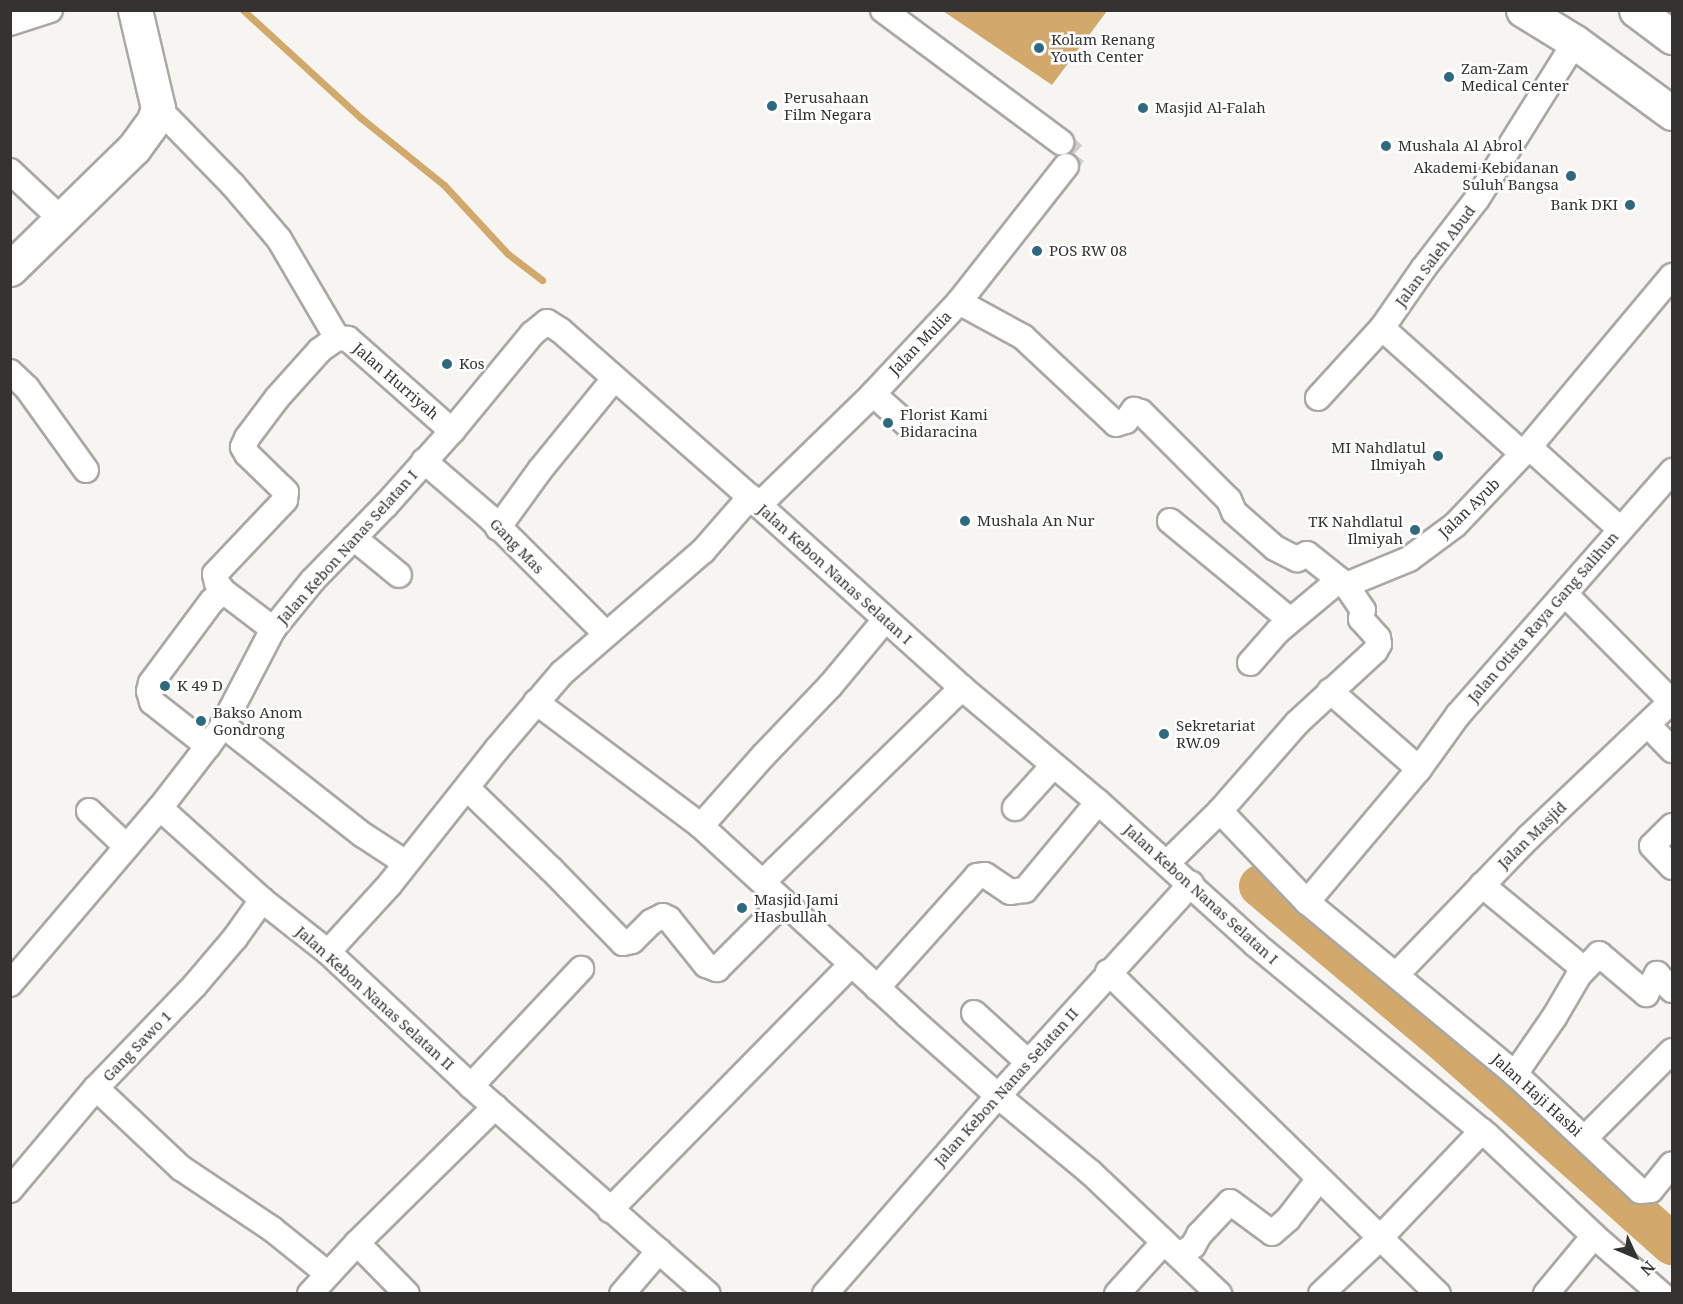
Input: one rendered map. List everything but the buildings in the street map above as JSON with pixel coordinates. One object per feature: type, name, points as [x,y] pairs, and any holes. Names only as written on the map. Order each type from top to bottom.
[{"type":"street","points":[[10,23],[50,10]]},
{"type":"street","points":[[135,10],[158,108],[233,185],[279,239],[337,338],[320,350],[277,398],[243,447],[286,492],[285,500],[215,574],[217,583],[223,591],[273,629]]},
{"type":"street","points":[[883,10],[1061,142]]},
{"type":"street","points":[[1523,10],[1575,42],[1672,113]]},
{"type":"street","points":[[1636,10],[1672,37]]},
{"type":"street","name":"Jalan Saleh Abud","points":[[1318,398],[1382,328],[1423,269],[1477,199],[1575,42]]},
{"type":"street","points":[[10,269],[134,148],[149,129],[158,108]]},
{"type":"street","name":"Jalan Mulia","points":[[328,952],[406,863],[562,673],[703,551],[754,501],[873,393],[959,302],[1066,166]]},
{"type":"street","points":[[10,171],[61,219]]},
{"type":"street","name":"Jalan Ayub","points":[[1250,663],[1290,620],[1343,582],[1409,559],[1455,525],[1526,451],[1672,276]]},
{"type":"street","points":[[959,302],[1023,337],[1116,424],[1126,421],[1134,410],[1141,412],[1229,500],[1234,512],[1275,548],[1297,559],[1307,554],[1343,582],[1363,610],[1360,619],[1380,641],[1375,651],[1297,723],[1215,815],[1167,863]]},
{"type":"street","name":"Jalan Kebon Nanas Selatan I","points":[[160,808],[223,725],[273,629],[313,580],[452,430],[532,334],[547,322],[560,330],[754,501],[962,688],[1098,802],[1191,884],[1255,945],[1482,1131],[1594,1236],[1661,1293]]},
{"type":"street","points":[[1382,328],[1620,529]]},
{"type":"street","name":"Jalan Hurriyah","points":[[337,338],[348,339],[452,430]]},
{"type":"street","points":[[10,372],[27,388],[86,470]]},
{"type":"street","points":[[498,528],[540,470],[614,379]]},
{"type":"street","points":[[873,393],[908,425]]},
{"type":"street","name":"Gang Mas","points":[[424,461],[488,516],[606,634]]},
{"type":"street","name":"Jalan Otista Raya Gang Salihun","points":[[1307,902],[1419,769],[1458,714],[1620,529],[1669,482]]},
{"type":"street","points":[[1170,521],[1290,620]]},
{"type":"street","points":[[354,538],[399,574]]},
{"type":"street","points":[[208,746],[152,702],[149,692],[151,683],[212,601],[223,591]]},
{"type":"street","points":[[1565,594],[1672,702]]},
{"type":"street","points":[[701,826],[763,756],[830,686],[885,620]]},
{"type":"street","points":[[763,882],[962,688]]},
{"type":"street","points":[[1330,691],[1419,769]]},
{"type":"street","points":[[536,702],[701,826],[783,903],[998,1096],[1090,1172],[1219,1293]]},
{"type":"street","name":"Jalan Masjid","points":[[1397,974],[1482,885],[1672,702]]},
{"type":"street","points":[[223,725],[363,835],[406,863]]},
{"type":"street","points":[[1648,725],[1672,750]]},
{"type":"street","points":[[1015,808],[1053,766]]},
{"type":"street","points":[[466,788],[551,868],[623,943],[632,941],[651,922],[663,916],[669,919],[706,965],[717,969],[783,903]]},
{"type":"street","points":[[877,988],[977,876],[985,875],[1010,892],[1025,890],[1098,802]]},
{"type":"street","points":[[10,984],[160,808]]},
{"type":"street","name":"Jalan Kebon Nanas Selatan II","points":[[160,808],[262,900],[328,952],[471,1086],[610,1210],[708,1293]]},
{"type":"street","points":[[89,811],[127,847]]},
{"type":"street","name":"Jalan Haji Hasbi","points":[[1215,815],[1307,902],[1397,974],[1515,1074],[1640,1191],[1651,1190],[1672,1164]]},
{"type":"street","points":[[1672,826],[1652,846],[1672,867]]},
{"type":"street","name":"Jalan Kebon Nanas Selatan II","points":[[825,1293],[1108,972],[1191,884]]},
{"type":"street","points":[[1482,885],[1584,969]]},
{"type":"street","name":"Gang Sawo 1","points":[[10,1190],[96,1088],[195,985],[235,938],[262,900]]},
{"type":"street","points":[[1515,1074],[1584,969],[1599,954],[1646,994],[1657,974],[1672,990]]},
{"type":"street","points":[[610,1210],[852,964]]},
{"type":"street","points":[[471,1086],[581,969]]},
{"type":"street","points":[[1108,972],[1438,1293]]},
{"type":"street","points":[[974,1013],[1028,1062]]},
{"type":"street","points":[[1585,1138],[1672,1051]]},
{"type":"street","points":[[96,1088],[181,1168],[272,1229],[328,1274]]},
{"type":"street","points":[[310,1293],[357,1243],[495,1107]]},
{"type":"street","points":[[1321,1293],[1380,1238],[1482,1131]]},
{"type":"street","points":[[1117,1293],[1172,1249],[1193,1246],[1199,1235],[1230,1202],[1272,1233],[1288,1219],[1319,1179]]},
{"type":"street","points":[[1546,1293],[1594,1236]]},
{"type":"street","points":[[357,1243],[407,1293]]},
{"type":"street","points":[[622,1293],[659,1251]]},
{"type":"shaded area","name":"Kolam Renang Youth Center","points":[[943,11],[1107,11],[1052,85]]},
{"type":"waterway","points":[[243,10],[361,118],[444,185],[508,254],[542,280]]},
{"type":"waterway","points":[[1260,886],[1443,1040],[1672,1244]]},
{"type":"tunnel","points":[[1061,142],[1074,154],[1066,166]]},
{"type":"place","name":"Kolam Renang Youth Center","points":[[1039,48]]},
{"type":"place","name":"Zam-Zam Medical Center","points":[[1449,77]]},
{"type":"place","name":"Perusahaan Film Negara","points":[[772,106]]},
{"type":"place","name":"Masjid Al-Falah","points":[[1143,108]]},
{"type":"place","name":"Mushala Al Abrol","points":[[1386,146]]},
{"type":"place","name":"Akademi Kebidanan Suluh Bangsa","points":[[1571,176]]},
{"type":"place","name":"Bank DKI","points":[[1630,205]]},
{"type":"place","name":"POS RW 08","points":[[1037,251]]},
{"type":"place","name":"Kos","points":[[447,364]]},
{"type":"place","name":"Florist Kami Bidaracina","points":[[888,423]]},
{"type":"place","name":"MI Nahdlatul Ilmiyah","points":[[1438,456]]},
{"type":"place","name":"Mushala An Nur","points":[[965,521]]},
{"type":"place","name":"TK Nahdlatul Ilmiyah","points":[[1415,530]]},
{"type":"place","name":"K 49 D","points":[[165,686]]},
{"type":"place","name":"Bakso Anom Gondrong","points":[[201,721]]},
{"type":"place","name":"Sekretariat RW.09","points":[[1164,734]]},
{"type":"place","name":"Masjid Jami Hasbullah","points":[[742,908]]}]
